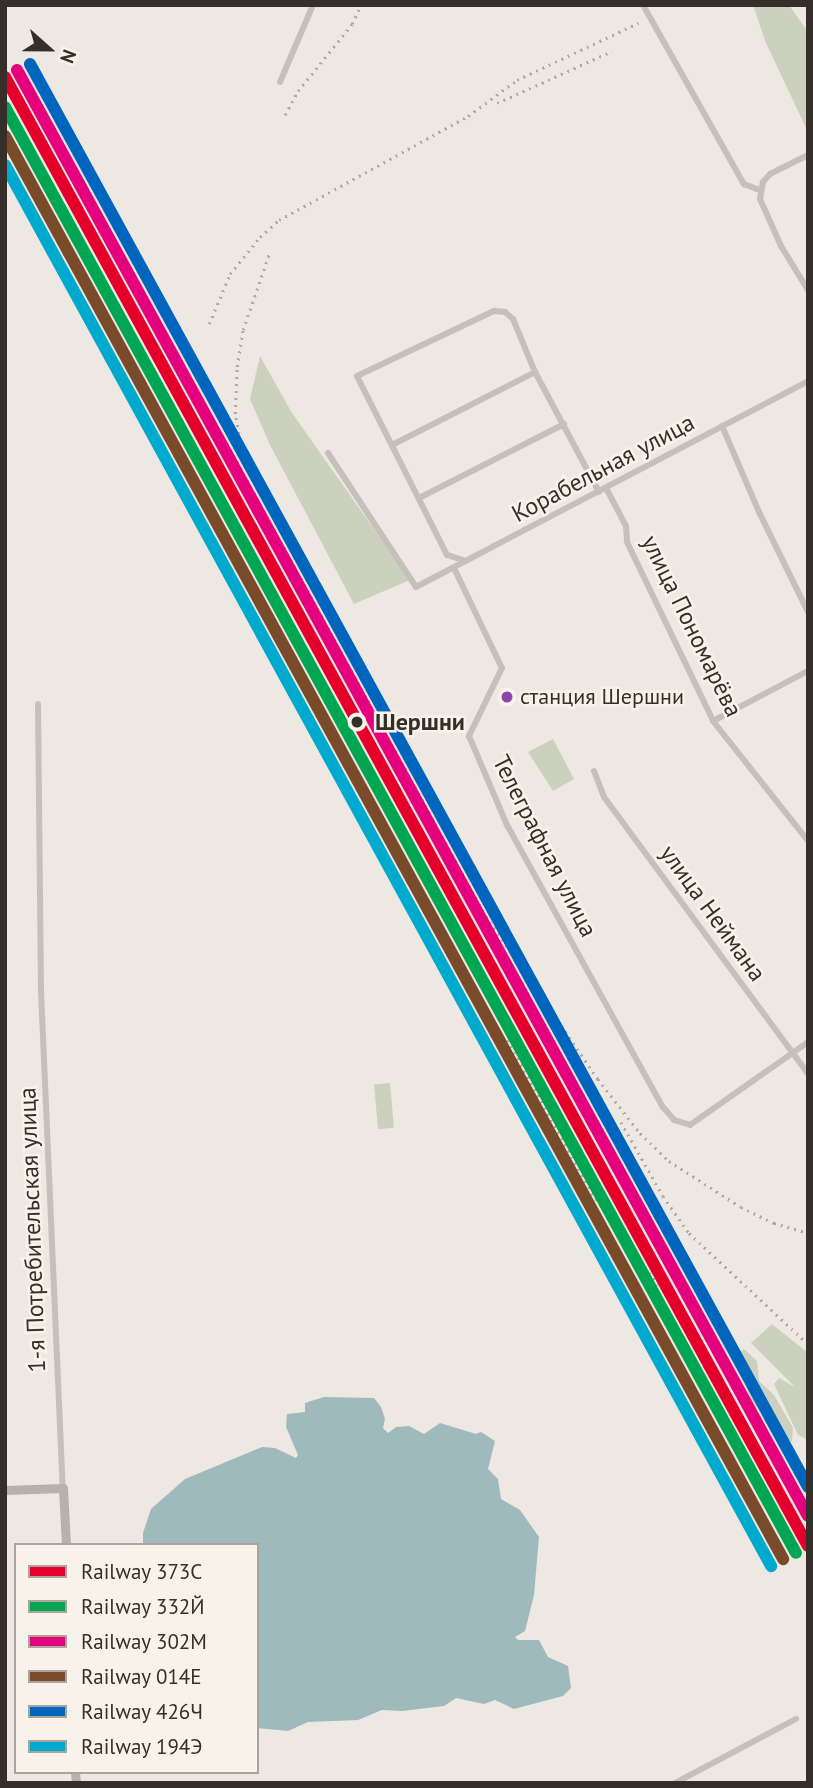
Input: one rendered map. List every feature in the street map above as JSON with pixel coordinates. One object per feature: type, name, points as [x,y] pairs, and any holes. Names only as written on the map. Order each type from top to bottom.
[{"type":"street","points":[[281,82],[313,5]]},
{"type":"street","points":[[643,5],[735,170],[744,184],[761,190]]},
{"type":"street","points":[[808,155],[770,174],[761,190],[762,208],[808,290]]},
{"type":"street","name":"улица Пономарёва","points":[[392,445],[357,376],[494,311],[505,312],[513,319],[535,372],[626,526],[627,542],[713,721],[808,841]]},
{"type":"street","points":[[466,562],[447,555],[392,445],[535,372]]},
{"type":"street","name":"Корабельная улица","points":[[328,453],[416,587],[808,381]]},
{"type":"street","points":[[419,498],[564,424]]},
{"type":"street","points":[[723,426],[759,512],[808,612]]},
{"type":"street","name":"Телеграфная улица","points":[[454,568],[502,668],[469,736],[507,825],[662,1106],[674,1120],[690,1125],[792,1054]]},
{"type":"street","points":[[713,721],[808,671]]},
{"type":"street","name":"1-я Потребительская улица","points":[[38,704],[41,991],[66,1543]]},
{"type":"street","name":"улица Неймана","points":[[594,771],[604,797],[808,1074]]},
{"type":"street","points":[[792,1054],[808,1042]]},
{"type":"street","points":[[5,1490],[63,1488]]},
{"type":"street","points":[[675,1783],[796,1719]]},
{"type":"green space","points":[[753,5],[789,5],[808,32],[808,132],[766,43]]},
{"type":"green space","points":[[260,356],[292,413],[410,580],[354,604],[270,445],[250,399]]},
{"type":"green space","points":[[553,739],[574,779],[553,791],[528,752]]},
{"type":"green space","points":[[390,1083],[394,1128],[378,1129],[374,1084]]},
{"type":"green space","points":[[772,1324],[808,1353],[808,1440],[798,1435],[774,1384],[779,1378],[795,1387],[751,1343]]},
{"type":"green space","points":[[744,1349],[757,1361],[759,1381],[774,1395],[793,1428],[792,1442],[766,1424],[760,1409],[752,1403],[736,1355]]},
{"type":"water","points":[[324,1397],[374,1398],[381,1407],[385,1419],[383,1428],[388,1433],[396,1427],[409,1426],[424,1434],[440,1423],[476,1434],[481,1432],[495,1441],[488,1469],[498,1479],[501,1499],[520,1510],[539,1537],[534,1595],[525,1631],[515,1637],[518,1640],[539,1640],[548,1657],[568,1666],[571,1688],[563,1696],[514,1709],[495,1700],[484,1704],[456,1698],[444,1706],[402,1711],[382,1710],[358,1720],[308,1722],[288,1731],[259,1728],[259,1543],[143,1543],[143,1533],[151,1509],[185,1479],[262,1447],[275,1448],[296,1458],[298,1455],[286,1427],[287,1414],[305,1412],[305,1403]]},
{"type":"railway","points":[[285,115],[298,91],[352,24],[361,5]]},
{"type":"railway","points":[[209,324],[230,274],[260,237],[279,220],[468,116],[517,80],[638,23]]},
{"type":"railway","points":[[497,103],[612,51]]},
{"type":"railway","points":[[244,461],[235,414],[237,367],[243,330],[270,251]]},
{"type":"railway","points":[[227,443],[486,916],[598,1079],[640,1133],[669,1161],[741,1207],[774,1223],[808,1233]]},
{"type":"railway","points":[[507,1040],[592,1193],[658,1285]]},
{"type":"railway","points":[[621,1122],[663,1196],[689,1233],[808,1344]]},
{"type":"railway","points":[[758,1459],[792,1505]]},
{"type":"rail line","name":"426Ч","points":[[30,64],[808,1487]]},
{"type":"rail line","name":"302М","points":[[17,70],[808,1516]]},
{"type":"rail line","name":"373C","points":[[5,77],[808,1546]]},
{"type":"rail line","name":"332Й","points":[[5,107],[796,1553]]},
{"type":"rail line","name":"014Е","points":[[5,136],[783,1559]]},
{"type":"rail line","name":"194Э","points":[[5,165],[771,1566]]},
{"type":"place","name":"станция Шершни","points":[[507,697]]},
{"type":"place","name":"Шершни","points":[[357,722]]}]
